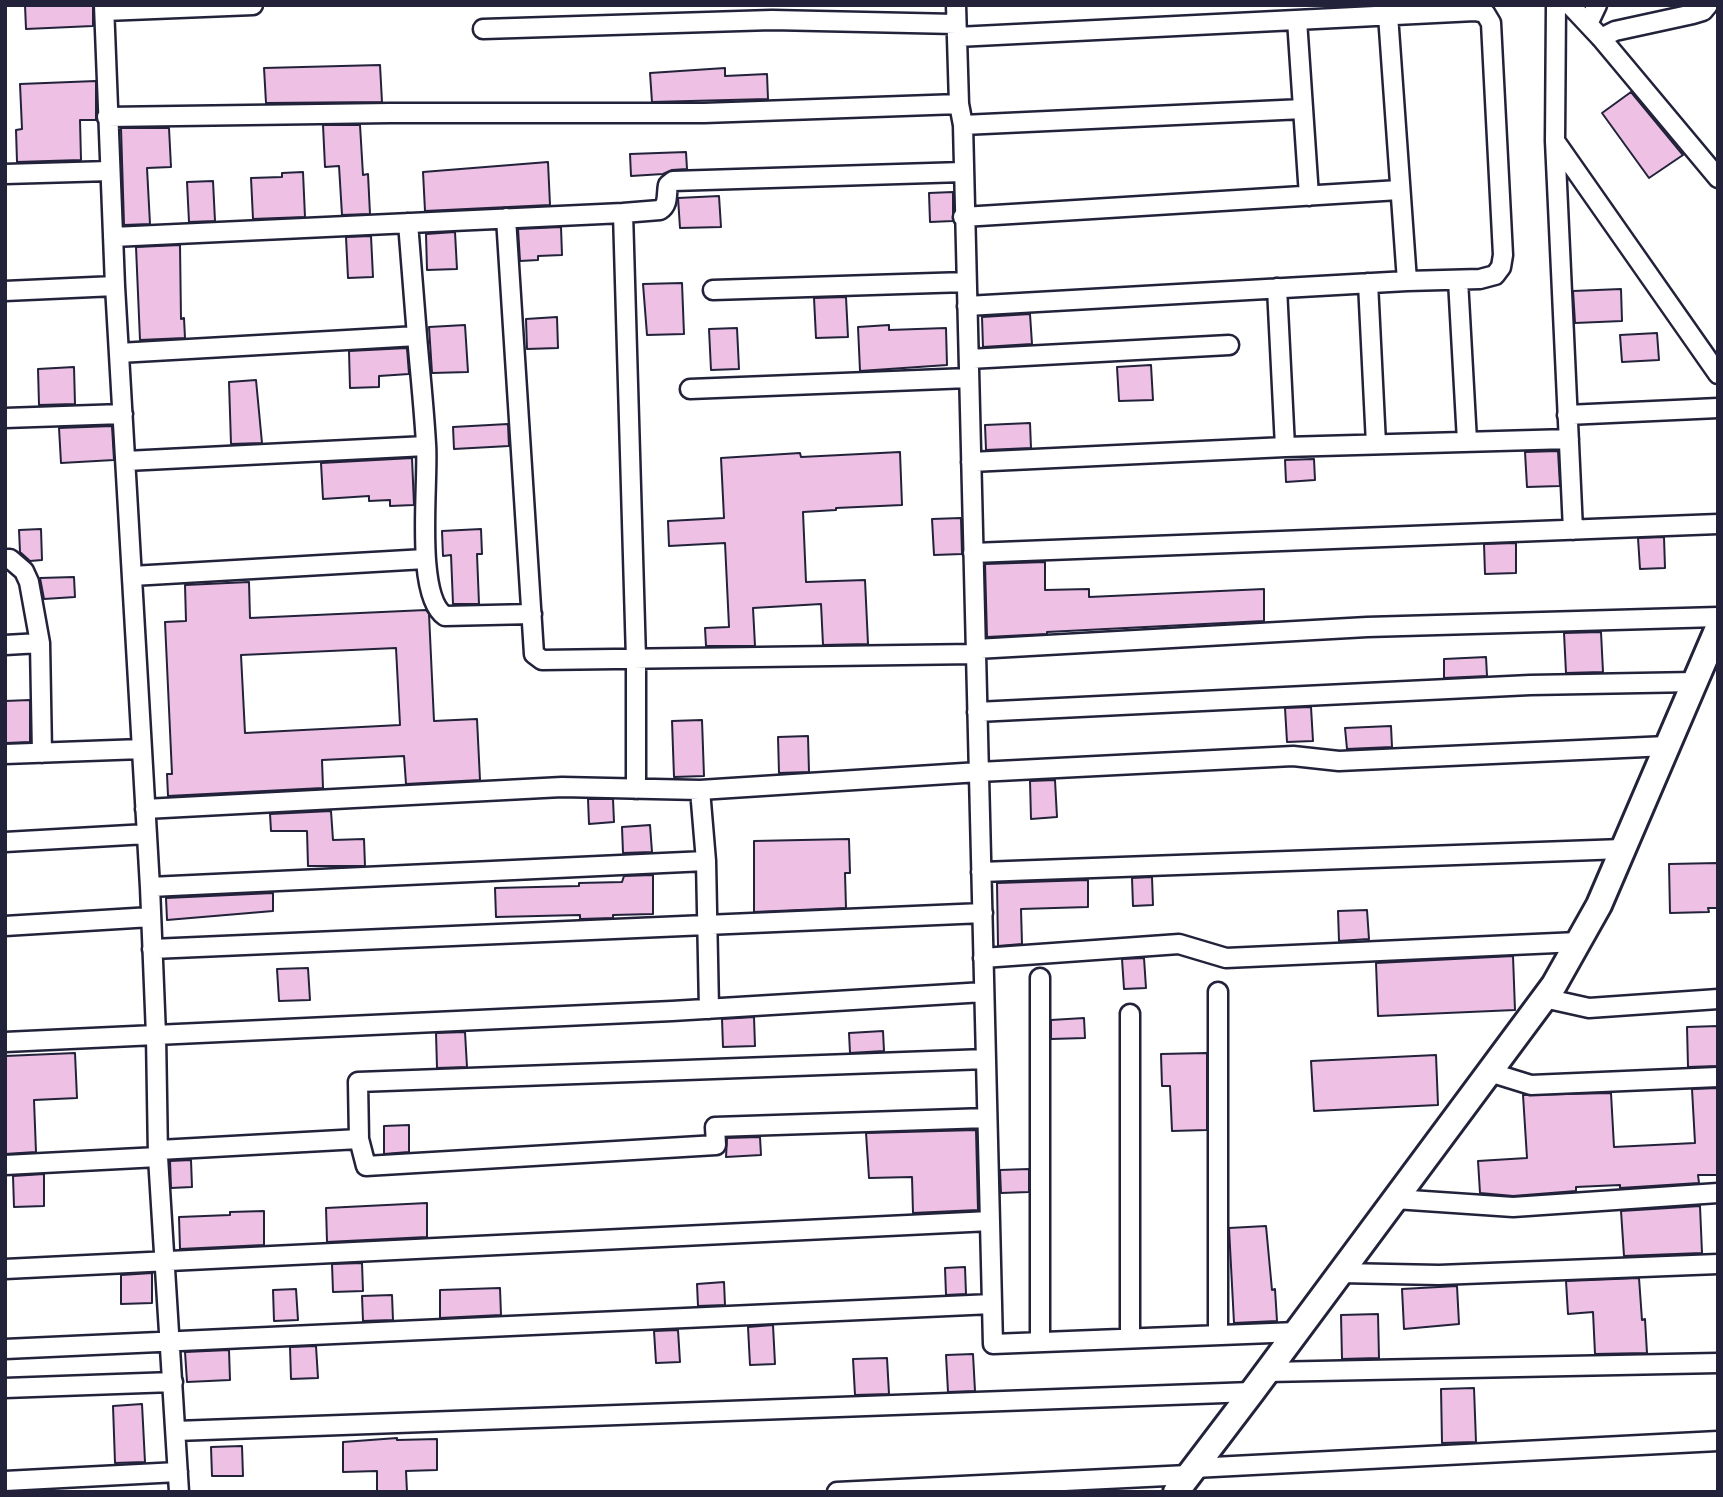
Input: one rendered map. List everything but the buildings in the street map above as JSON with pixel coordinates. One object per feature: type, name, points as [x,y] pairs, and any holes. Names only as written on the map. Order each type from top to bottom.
[{"type":"street","points":[[178,1492],[173,1382],[163,1262],[150,887],[115,286],[104,8],[253,5]]},
{"type":"street","points":[[956,5],[959,104],[963,125],[963,218],[969,359],[993,1344],[1297,1332]]},
{"type":"street","points":[[1556,5],[1555,141],[1573,530]]},
{"type":"street","points":[[1570,5],[1601,38],[1718,178]]},
{"type":"street","points":[[1588,24],[1597,5]]},
{"type":"street","points":[[1601,38],[1615,31],[1703,11],[1708,5]]},
{"type":"street","points":[[483,29],[772,20],[957,31],[1297,20],[1475,8],[1485,13],[1491,23],[1503,255],[1502,267],[1495,275],[1480,279],[967,306]]},
{"type":"street","points":[[1388,15],[1407,281]]},
{"type":"street","points":[[1297,20],[1309,196]]},
{"type":"street","points":[[107,117],[390,113],[704,113],[959,104]]},
{"type":"street","points":[[963,125],[1303,108]]},
{"type":"street","points":[[1555,141],[1718,374]]},
{"type":"street","points":[[5,174],[110,171]]},
{"type":"street","points":[[113,237],[623,213],[660,210],[666,202],[668,185],[673,181],[963,172]]},
{"type":"street","points":[[963,218],[1399,190]]},
{"type":"street","points":[[623,213],[636,659],[636,789]]},
{"type":"street","points":[[506,218],[534,654],[542,660],[975,651],[1367,627],[1718,617]]},
{"type":"street","points":[[408,223],[426,446],[425,559],[433,604],[445,616],[532,614]]},
{"type":"street","points":[[1458,279],[1467,441]]},
{"type":"street","points":[[713,289],[966,282]]},
{"type":"street","points":[[1368,283],[1376,444]]},
{"type":"street","points":[[5,291],[115,286]]},
{"type":"street","points":[[1277,288],[1285,447]]},
{"type":"street","points":[[119,353],[417,336]]},
{"type":"street","points":[[969,359],[1229,345]]},
{"type":"street","points":[[690,389],[969,378]]},
{"type":"street","points":[[1567,415],[1718,408]]},
{"type":"street","points":[[5,418],[123,414]]},
{"type":"street","points":[[971,462],[1285,447],[1569,439]]},
{"type":"street","points":[[125,461],[426,446]]},
{"type":"street","points":[[973,554],[1718,524]]},
{"type":"street","points":[[5,559],[10,559],[24,571],[29,582],[40,643],[42,753]]},
{"type":"street","points":[[132,576],[425,559]]},
{"type":"street","points":[[1186,1478],[1544,998],[1599,905],[1718,628]]},
{"type":"street","points":[[5,645],[40,643]]},
{"type":"street","points":[[977,712],[1530,685],[1695,682]]},
{"type":"street","points":[[145,809],[562,787],[700,790],[1293,756],[1339,761],[1667,746]]},
{"type":"street","points":[[5,754],[142,749]]},
{"type":"street","points":[[700,790],[706,861],[709,1009]]},
{"type":"street","points":[[5,842],[147,834]]},
{"type":"street","points":[[981,872],[1623,849]]},
{"type":"street","points":[[150,887],[706,861]]},
{"type":"street","points":[[152,949],[983,913]]},
{"type":"street","points":[[5,926],[151,917]]},
{"type":"street","points":[[983,958],[1179,944],[1226,958],[1578,942]]},
{"type":"street","points":[[1040,978],[1040,1342]]},
{"type":"street","points":[[5,1042],[709,1009],[984,992]]},
{"type":"street","points":[[1218,992],[1218,1335]]},
{"type":"street","points":[[1544,998],[1589,1009],[1718,999]]},
{"type":"street","points":[[1130,1014],[1130,1338]]},
{"type":"street","points":[[986,1059],[358,1082],[359,1139],[366,1166],[716,1145],[715,1127],[987,1118]]},
{"type":"street","points":[[1489,1072],[1531,1085],[1718,1077]]},
{"type":"street","points":[[5,1165],[359,1139]]},
{"type":"street","points":[[1395,1199],[1513,1206],[1718,1193]]},
{"type":"street","points":[[5,1269],[990,1221]]},
{"type":"street","points":[[1340,1273],[1439,1275],[1718,1264]]},
{"type":"street","points":[[5,1349],[992,1304]]},
{"type":"street","points":[[1267,1372],[1718,1363]]},
{"type":"street","points":[[5,1388],[173,1382]]},
{"type":"street","points":[[176,1430],[1252,1392]]},
{"type":"street","points":[[837,1492],[1186,1478],[1718,1441]]},
{"type":"street","points":[[5,1481],[178,1472]]}]
